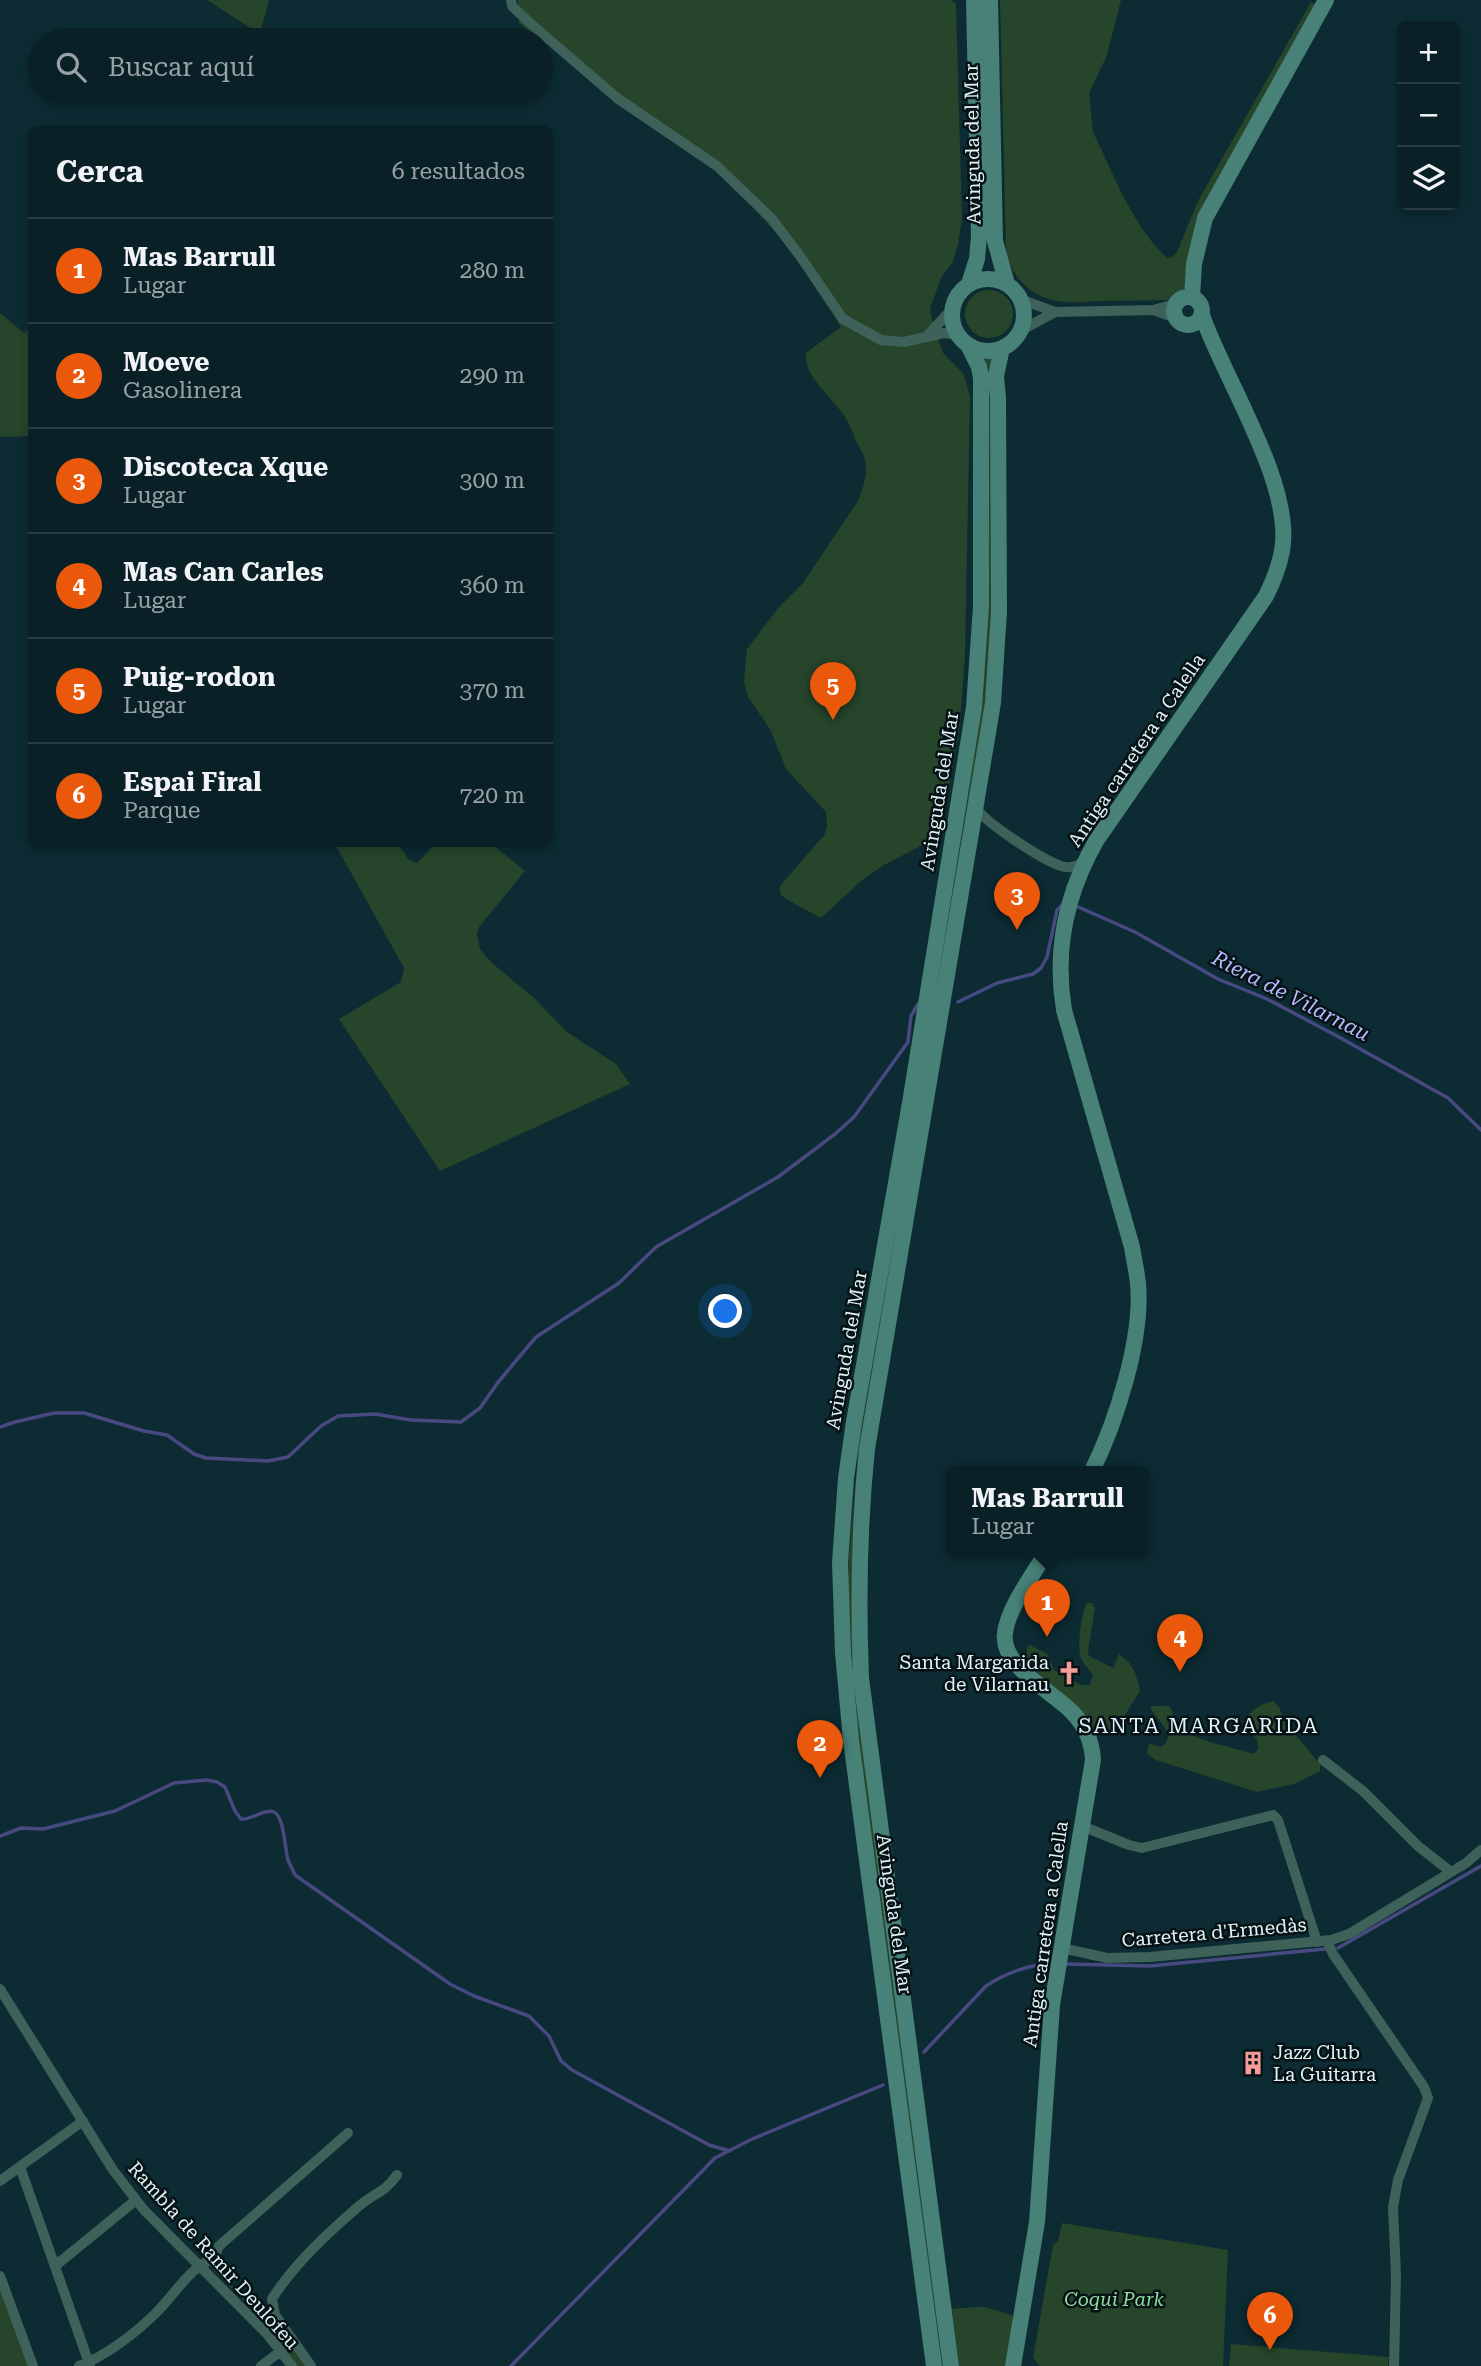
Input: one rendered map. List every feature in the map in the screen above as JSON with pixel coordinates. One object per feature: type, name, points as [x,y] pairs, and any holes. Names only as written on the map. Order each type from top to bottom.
[{"type":"main road","name":"Avinguda del Mar","points":[[969,284],[979,236],[974,0]]},
{"type":"main road","name":"Avinguda del Mar","points":[[990,0],[995,241],[1007,284]]},
{"type":"main road","points":[[1192,297],[1194,264],[1205,218],[1326,0]]},
{"type":"main road","points":[[988,279],[1007,284],[1020,299],[1023,320],[1020,331],[1002,348],[990,351],[979,349],[963,340],[952,318],[955,299],[969,284],[988,279]]},
{"type":"main road","points":[[1182,297],[1192,297],[1200,302],[1202,315],[1196,323],[1188,325],[1176,311],[1182,297]]},
{"type":"main road","name":"Antiga carretera a Calella","points":[[1094,1466],[1114,1419],[1123,1383],[1135,1326],[1138,1285],[1132,1247],[1070,1034],[1060,985],[1061,939],[1072,894],[1086,859],[1266,596],[1282,550],[1282,519],[1277,494],[1258,442],[1202,315]]},
{"type":"main road","name":"Avinguda del Mar","points":[[934,2366],[851,1740],[842,1653],[840,1563],[846,1478],[854,1422],[910,1103],[974,707],[981,606],[981,378],[979,367],[963,340]]},
{"type":"main road","name":"Avinguda del Mar","points":[[951,2366],[861,1678],[858,1607],[862,1500],[867,1450],[993,703],[999,612],[996,376],[1002,348]]},
{"type":"main road","name":"Antiga carretera a Calella","points":[[1013,2366],[1037,2222],[1050,2031],[1057,1976],[1093,1760],[1092,1745],[1072,1711],[1018,1666],[1006,1646],[1004,1635],[1012,1613],[1044,1557]]},
{"type":"street","points":[[511,0],[512,6],[536,28]]},
{"type":"street","points":[[553,43],[617,98],[717,166],[772,219],[843,319],[881,340],[904,342],[944,333],[963,340]]},
{"type":"street","points":[[1020,299],[1055,312],[1176,311]]},
{"type":"street","points":[[926,336],[952,309]]},
{"type":"street","points":[[1020,331],[1055,312]]},
{"type":"street","points":[[975,806],[993,826],[1061,866],[1076,867],[1086,859]]},
{"type":"street","points":[[968,847],[979,829],[993,826]]},
{"type":"street","points":[[1061,866],[1069,879],[1072,894]]},
{"type":"street","points":[[1323,1760],[1363,1791],[1418,1846],[1451,1872]]},
{"type":"street","points":[[1082,1825],[1142,1848],[1273,1815],[1278,1820],[1322,1941]]},
{"type":"street","name":"Carretera d'Ermedàs","points":[[1061,1951],[1107,1958],[1150,1957],[1322,1941],[1349,1934],[1451,1872],[1481,1850]]},
{"type":"street","name":"Carretera d'Ermedàs","points":[[1322,1941],[1424,2087],[1428,2098],[1395,2191],[1394,2366]]},
{"type":"street","name":"Rambla de Ramir Deulofeu","points":[[0,1989],[113,2170],[136,2200],[204,2263],[292,2366]]},
{"type":"street","points":[[0,2181],[83,2121]]},
{"type":"street","points":[[20,2167],[86,2365],[131,2336],[204,2263],[214,2259],[217,2248],[249,2218],[348,2133]]},
{"type":"street","points":[[311,2366],[275,2315],[272,2299],[284,2281],[324,2239],[359,2206],[386,2190],[397,2175]]},
{"type":"street","points":[[55,2266],[136,2200]]},
{"type":"street","points":[[0,2276],[33,2366]]},
{"type":"street","points":[[261,2366],[281,2351]]},
{"type":"green space","points":[[207,0],[269,0],[262,28],[251,28]]},
{"type":"green space","points":[[518,0],[951,0],[956,4],[962,220],[953,262],[942,276],[930,308],[943,353],[963,373],[970,396],[965,656],[960,724],[941,832],[934,839],[884,865],[861,881],[821,918],[786,899],[780,894],[780,886],[825,834],[826,812],[786,769],[770,729],[748,697],[744,682],[747,649],[778,608],[803,583],[858,501],[863,485],[866,466],[862,452],[847,420],[818,385],[806,361],[806,353],[841,327],[789,247],[721,173],[553,48],[553,28],[526,28],[519,23]]},
{"type":"green space","points":[[1000,0],[1121,0],[1107,55],[1089,94],[1093,132],[1134,215],[1167,258],[1177,252],[1198,201],[1311,2],[1319,6],[1208,202],[1187,285],[1174,300],[1055,301],[1033,292],[1014,273],[1006,248]]},
{"type":"green space","points":[[989,290],[998,291],[1006,297],[1012,305],[1012,323],[1006,331],[998,337],[989,338],[980,337],[972,331],[966,323],[965,314],[966,305],[972,297],[980,291]]},
{"type":"green space","points":[[0,313],[24,333],[28,330],[28,436],[0,437]]},
{"type":"green space","points":[[997,356],[993,620],[984,720],[888,1294],[855,1648],[946,2366],[939,2366],[852,1685],[847,1600],[861,1416],[979,708],[986,372],[984,357]]},
{"type":"green space","points":[[337,847],[400,847],[409,860],[417,863],[432,847],[496,847],[525,871],[479,927],[477,934],[480,949],[567,1032],[616,1064],[630,1084],[440,1171],[339,1019],[401,982],[404,968]]},
{"type":"green space","points":[[1087,1603],[1092,1603],[1095,1608],[1089,1656],[1113,1668],[1119,1654],[1131,1666],[1139,1685],[1140,1691],[1113,1734],[1099,1734],[1080,1711],[1027,1667],[1027,1647],[1030,1645],[1047,1654],[1054,1670],[1081,1685],[1090,1685],[1093,1675],[1082,1661],[1079,1649],[1081,1623]]},
{"type":"green space","points":[[1273,1701],[1279,1707],[1286,1724],[1320,1764],[1320,1771],[1294,1784],[1257,1792],[1156,1760],[1147,1754],[1149,1743],[1160,1747],[1169,1736],[1150,1706],[1170,1706],[1183,1729],[1201,1739],[1254,1754],[1258,1749],[1257,1739],[1243,1726],[1254,1709]]},
{"type":"green space","name":"Coqui Park","points":[[1062,2223],[1228,2250],[1223,2366],[1040,2366],[1033,2358],[1053,2245],[1058,2241]]},
{"type":"green space","points":[[209,2266],[223,2275],[249,2304],[275,2324],[307,2366],[296,2366],[261,2318]]},
{"type":"green space","points":[[0,2280],[30,2366],[0,2366]]},
{"type":"green space","points":[[985,2307],[1014,2316],[1006,2366],[959,2366],[952,2309]]},
{"type":"green space","points":[[1231,2344],[1389,2357],[1388,2366],[1229,2366]]},
{"type":"waterway","name":"Riera de Vilarnau","points":[[958,1002],[997,983],[1033,974],[1041,968],[1047,957],[1057,910],[1062,905]]},
{"type":"waterway","name":"Riera de Vilarnau","points":[[1076,906],[1135,932],[1218,979],[1267,999],[1337,1036],[1448,1098],[1481,1130]]},
{"type":"waterway","points":[[0,1427],[54,1413],[84,1413],[167,1435],[194,1454],[206,1458],[268,1461],[288,1457],[321,1426],[338,1416],[375,1414],[411,1420],[461,1422],[480,1408],[536,1337],[619,1283],[656,1247],[778,1177],[854,1117],[908,1042],[911,1016],[918,1004]]},
{"type":"waterway","points":[[0,1836],[21,1828],[43,1829],[115,1811],[174,1783],[207,1780],[217,1782],[225,1787],[241,1819],[271,1811],[277,1815],[282,1826],[288,1860],[295,1875],[450,1984],[474,1996],[529,2016],[549,2036],[561,2061],[572,2070],[709,2145],[730,2151]]},
{"type":"waterway","points":[[1338,1948],[1481,1866]]},
{"type":"waterway","points":[[1065,1964],[1150,1966],[1325,1949]]},
{"type":"waterway","points":[[924,2052],[986,1986],[1018,1970],[1053,1964]]},
{"type":"waterway","points":[[511,2366],[715,2158],[752,2139],[883,2085]]},
{"type":"place","name":"Puig-rodon","points":[[833,720]]},
{"type":"place","name":"Discoteca Xque","points":[[1017,930]]},
{"type":"place","name":"Mas Barrull","points":[[1047,1637]]},
{"type":"place","name":"Mas Can Carles","points":[[1180,1672]]},
{"type":"place","name":"Santa Margarida de Vilarnau","points":[[1069,1673]]},
{"type":"place","name":"Moeve","points":[[820,1778]]},
{"type":"place","name":"Jazz Club La Guitarra","points":[[1253,2063]]},
{"type":"place","name":"Espai Firal","points":[[1270,2350]]},
{"type":"district","name":"SANTA MARGARIDA","points":[[1199,1726]]}]
